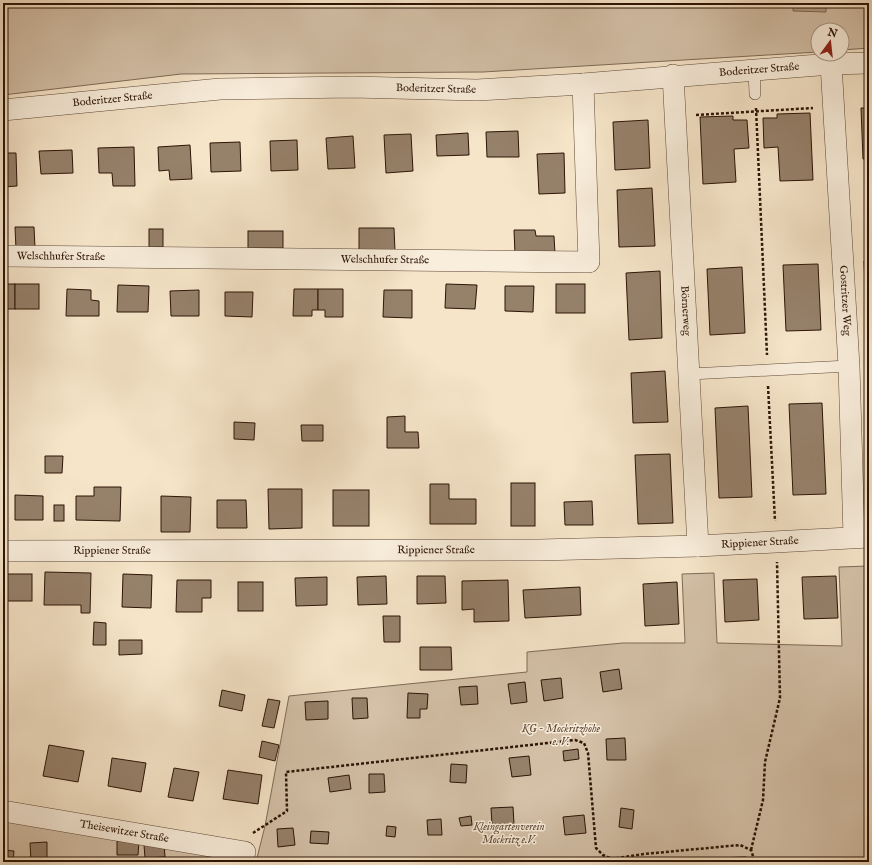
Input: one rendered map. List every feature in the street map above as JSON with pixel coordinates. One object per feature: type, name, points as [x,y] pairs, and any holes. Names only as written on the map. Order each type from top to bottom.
[{"type":"street","name":"Boderitzer Straße","points":[[3,110],[220,89],[352,87],[477,90],[583,84],[673,75],[831,64],[869,63]]},
{"type":"street","name":"Gostritzer Weg","points":[[831,64],[849,366],[862,537]]},
{"type":"street","name":"Börnerweg","points":[[673,75],[698,546]]},
{"type":"street","name":"Welschhufer Straße","points":[[3,256],[589,262],[583,84]]},
{"type":"street","name":"Rippiener Straße","points":[[3,551],[539,550],[698,546],[862,537]]},
{"type":"street","name":"Theisewitzer Straße","points":[[3,811],[245,852]]},
{"type":"lane","points":[[754,70],[755,94]]},
{"type":"lane","points":[[690,374],[849,366]]},
{"type":"path","points":[[755,862],[751,850],[763,800],[765,762],[780,698],[776,541],[756,119]]},
{"type":"path","points":[[245,852],[252,834],[287,811],[286,772],[575,740],[584,743],[588,753],[596,848],[603,855],[612,859],[644,854],[740,845],[751,850]]},
{"type":"path","points":[[521,862],[535,862]]},
{"type":"green space","points":[[3,3],[869,3],[869,48],[850,49],[850,22],[810,22],[810,52],[483,72],[181,74],[3,95]]},
{"type":"green space","points":[[869,566],[869,862],[256,862],[265,826],[289,696],[527,672],[527,652],[623,643],[685,643],[682,574],[714,573],[717,643],[842,646],[839,567]]},
{"type":"green space","points":[[3,817],[245,862],[3,862]]},
{"type":"shaded area","points":[[793,3],[826,3],[826,12],[793,11]]},
{"type":"building","points":[[861,108],[869,108],[869,159],[863,159]]},
{"type":"building","points":[[810,113],[813,180],[780,181],[778,147],[764,148],[763,118],[777,118],[777,114]]},
{"type":"building","points":[[733,116],[733,120],[747,120],[749,148],[734,149],[736,182],[703,184],[700,117]]},
{"type":"building","points":[[648,120],[650,168],[615,170],[613,122]]},
{"type":"building","points":[[518,131],[519,157],[487,157],[486,132]]},
{"type":"building","points":[[468,133],[469,155],[437,156],[436,135]]},
{"type":"building","points":[[411,134],[413,171],[386,173],[384,135]]},
{"type":"building","points":[[353,136],[355,168],[328,169],[326,138]]},
{"type":"building","points":[[297,140],[298,170],[271,171],[270,141]]},
{"type":"building","points":[[240,142],[241,171],[211,172],[210,143]]},
{"type":"building","points":[[190,145],[192,179],[170,180],[169,170],[159,171],[158,147]]},
{"type":"building","points":[[134,147],[135,186],[113,186],[112,173],[99,173],[98,148]]},
{"type":"building","points":[[72,150],[73,173],[41,174],[39,151]]},
{"type":"building","points":[[3,153],[16,153],[17,186],[3,187]]},
{"type":"building","points":[[564,153],[565,193],[539,194],[537,154]]},
{"type":"building","points":[[865,178],[869,178],[869,236],[868,236]]},
{"type":"building","points":[[652,188],[655,246],[619,247],[617,190]]},
{"type":"building","points":[[15,227],[34,227],[35,248],[16,249]]},
{"type":"building","points":[[359,228],[394,228],[395,251],[359,251]]},
{"type":"building","points":[[149,229],[163,229],[163,247],[149,247]]},
{"type":"building","points":[[514,230],[535,230],[536,236],[554,236],[555,254],[515,254]]},
{"type":"building","points":[[248,231],[283,231],[283,248],[248,248]]},
{"type":"building","points":[[864,261],[869,261],[869,309],[866,310]]},
{"type":"building","points":[[818,264],[821,330],[786,331],[783,265]]},
{"type":"building","points":[[742,267],[745,333],[710,335],[707,269]]},
{"type":"building","points":[[660,271],[662,338],[629,340],[626,273]]},
{"type":"building","points":[[3,284],[15,284],[15,309],[3,309]]},
{"type":"building","points":[[15,284],[39,284],[39,309],[15,309]]},
{"type":"building","points":[[446,284],[477,285],[475,309],[445,308]]},
{"type":"building","points":[[556,284],[585,284],[585,313],[556,313]]},
{"type":"building","points":[[118,285],[149,286],[148,312],[117,312]]},
{"type":"building","points":[[505,286],[534,286],[533,312],[505,311]]},
{"type":"building","points":[[67,289],[91,290],[91,300],[99,301],[99,316],[66,316]]},
{"type":"building","points":[[294,289],[318,289],[318,310],[312,310],[312,316],[293,316]]},
{"type":"building","points":[[318,289],[343,289],[343,317],[325,317],[325,310],[318,310]]},
{"type":"building","points":[[199,290],[199,316],[171,316],[170,291]]},
{"type":"building","points":[[384,290],[412,290],[412,318],[383,317]]},
{"type":"building","points":[[225,292],[253,292],[252,317],[225,316]]},
{"type":"building","points":[[867,341],[869,341],[869,398]]},
{"type":"building","points":[[665,371],[668,422],[633,423],[631,373]]},
{"type":"building","points":[[822,403],[826,494],[793,495],[789,404]]},
{"type":"building","points":[[748,406],[752,497],[719,498],[715,408]]},
{"type":"building","points":[[405,416],[405,432],[418,432],[419,448],[387,448],[387,417]]},
{"type":"building","points":[[234,422],[255,423],[254,440],[234,439]]},
{"type":"building","points":[[301,425],[323,425],[323,441],[302,441]]},
{"type":"building","points":[[670,454],[673,523],[638,524],[635,455]]},
{"type":"building","points":[[45,456],[63,456],[62,473],[45,473]]},
{"type":"building","points":[[511,483],[535,483],[535,526],[511,526]]},
{"type":"building","points":[[430,484],[449,484],[449,499],[476,499],[476,524],[430,524]]},
{"type":"building","points":[[94,487],[121,487],[120,521],[76,520],[76,496],[94,496]]},
{"type":"building","points":[[268,489],[302,489],[302,528],[269,529]]},
{"type":"building","points":[[333,490],[369,490],[369,526],[333,526]]},
{"type":"building","points":[[15,495],[43,496],[43,520],[15,520]]},
{"type":"building","points":[[161,496],[191,497],[190,532],[161,532]]},
{"type":"building","points":[[217,500],[246,500],[247,528],[217,528]]},
{"type":"building","points":[[592,501],[593,525],[565,525],[564,502]]},
{"type":"building","points":[[54,505],[64,505],[64,521],[54,521]]},
{"type":"building","points":[[45,572],[91,573],[90,613],[81,613],[81,605],[44,605]]},
{"type":"building","points":[[3,574],[32,574],[32,601],[3,601]]},
{"type":"building","points":[[123,574],[152,575],[151,608],[122,607]]},
{"type":"building","points":[[386,576],[387,604],[358,605],[357,577]]},
{"type":"building","points":[[417,576],[445,576],[446,603],[417,604]]},
{"type":"building","points":[[836,576],[838,618],[804,619],[802,577]]},
{"type":"building","points":[[327,577],[327,605],[296,606],[295,578]]},
{"type":"building","points":[[757,579],[759,620],[725,622],[723,580]]},
{"type":"building","points":[[177,580],[211,580],[211,598],[202,598],[202,612],[176,612]]},
{"type":"building","points":[[508,580],[509,621],[474,622],[474,609],[462,610],[462,581]]},
{"type":"building","points":[[238,582],[263,582],[263,611],[238,611]]},
{"type":"building","points":[[677,582],[679,624],[645,626],[643,584]]},
{"type":"building","points":[[580,587],[581,615],[525,618],[523,590]]},
{"type":"building","points":[[383,616],[400,616],[400,642],[384,642]]},
{"type":"building","points":[[94,622],[106,623],[106,645],[93,645]]},
{"type":"building","points":[[119,640],[142,640],[142,654],[119,655]]},
{"type":"building","points":[[420,647],[451,647],[452,670],[420,670]]},
{"type":"building","points":[[619,669],[622,689],[603,692],[600,672]]},
{"type":"building","points":[[561,678],[563,698],[544,701],[541,680]]},
{"type":"building","points":[[525,682],[527,702],[511,704],[508,684]]},
{"type":"building","points":[[477,686],[478,704],[461,705],[459,687]]},
{"type":"building","points":[[222,690],[245,695],[242,711],[219,706]]},
{"type":"building","points":[[408,693],[428,694],[427,709],[420,709],[420,718],[407,718]]},
{"type":"building","points":[[352,698],[367,698],[368,718],[353,719]]},
{"type":"building","points":[[268,699],[280,701],[274,728],[262,726]]},
{"type":"building","points":[[328,701],[328,719],[306,720],[305,702]]},
{"type":"building","points":[[625,738],[626,760],[607,760],[606,739]]},
{"type":"building","points":[[262,741],[279,745],[275,761],[259,757]]},
{"type":"building","points":[[49,745],[84,751],[78,782],[43,776]]},
{"type":"building","points":[[578,749],[579,759],[564,761],[563,751]]},
{"type":"building","points":[[529,756],[531,775],[512,777],[509,758]]},
{"type":"building","points":[[112,758],[146,763],[141,792],[108,786]]},
{"type":"building","points":[[451,764],[467,765],[466,783],[450,782]]},
{"type":"building","points":[[174,768],[199,772],[193,801],[168,797]]},
{"type":"building","points":[[228,770],[262,775],[258,804],[223,799]]},
{"type":"building","points":[[369,774],[384,774],[385,792],[369,793]]},
{"type":"building","points":[[349,775],[351,789],[330,792],[328,778]]},
{"type":"building","points":[[513,807],[514,824],[492,825],[491,808]]},
{"type":"building","points":[[621,808],[634,810],[632,829],[619,827]]},
{"type":"building","points":[[584,815],[586,833],[565,835],[563,817]]},
{"type":"building","points":[[471,816],[472,825],[461,826],[459,818]]},
{"type":"building","points":[[441,819],[442,835],[428,835],[427,820]]},
{"type":"building","points":[[387,826],[396,827],[395,837],[386,836]]},
{"type":"building","points":[[293,828],[295,845],[278,847],[277,829]]},
{"type":"building","points":[[311,831],[329,832],[328,844],[310,843]]},
{"type":"building","points":[[117,841],[139,841],[138,855],[117,855]]},
{"type":"building","points":[[47,842],[47,861],[31,862],[30,843]]},
{"type":"building","points":[[164,844],[165,857],[145,858],[144,845]]},
{"type":"building","points":[[3,850],[14,851],[13,862],[3,862]]},
{"type":"building","points":[[746,857],[746,862],[715,862],[715,858]]},
{"type":"building","points":[[704,858],[705,862],[687,862],[687,861]]},
{"type":"park label","name":"KG - Mockritzhöhe e. V.","points":[[561,735]]},
{"type":"park label","name":"Kleingartenverein Mockritz e.V.","points":[[509,833]]}]
